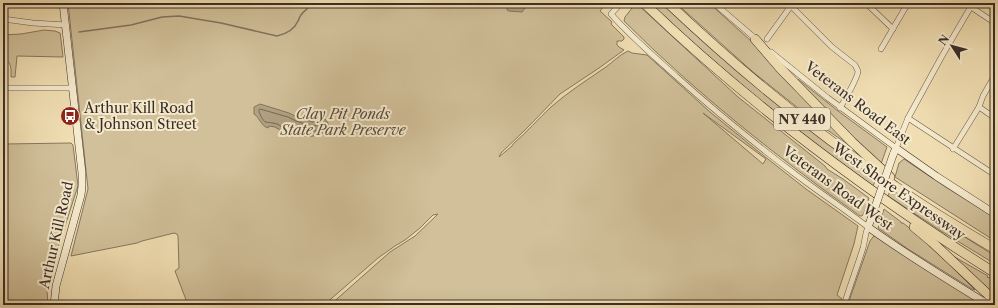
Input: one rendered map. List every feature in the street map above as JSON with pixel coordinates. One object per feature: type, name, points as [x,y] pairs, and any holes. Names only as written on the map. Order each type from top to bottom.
[{"type":"highway","name":"West Shore Expressway","points":[[644,3],[752,99],[832,162],[922,225],[995,273]]},
{"type":"highway","name":"West Shore Expressway","points":[[671,6],[745,72],[819,132],[894,186],[995,249]]},
{"type":"highway","points":[[755,39],[787,75],[890,178],[941,216]]},
{"type":"highway","points":[[832,162],[859,186],[926,236],[995,301]]},
{"type":"street","name":"Arthur Kill Road","points":[[54,305],[56,286],[82,186],[82,173],[63,3]]},
{"type":"street","name":"Veterans Road West","points":[[621,3],[611,14],[666,67],[736,128],[795,174],[868,227],[926,266],[989,305]]},
{"type":"street","name":"Veterans Road East","points":[[714,3],[798,75],[894,152],[995,214]]},
{"type":"street","points":[[866,3],[893,29]]},
{"type":"street","points":[[881,50],[908,3]]},
{"type":"street","points":[[767,39],[792,5],[818,34],[855,65],[857,69],[858,73],[855,80],[840,108]]},
{"type":"street","points":[[844,305],[864,246],[865,235],[894,152],[908,118],[972,5],[995,23]]},
{"type":"street","points":[[3,19],[66,25]]},
{"type":"street","points":[[954,148],[979,107],[983,96],[995,75]]},
{"type":"street","points":[[3,88],[73,88]]},
{"type":"street","points":[[979,107],[995,118]]},
{"type":"street","points":[[908,118],[995,175]]},
{"type":"green space","name":"Clay Pit Ponds State Park Preserve","points":[[68,3],[606,3],[600,11],[612,22],[611,24],[624,37],[622,41],[617,41],[617,45],[624,50],[560,94],[501,153],[499,157],[557,102],[628,51],[647,55],[710,112],[759,152],[806,189],[858,226],[854,244],[837,295],[842,299],[840,305],[330,305],[390,252],[415,236],[438,214],[433,215],[405,240],[378,258],[324,305],[188,305],[175,271],[179,268],[177,234],[174,233],[137,243],[71,256],[88,189]],"holes":[[[703,113],[766,159],[763,164]]]},
{"type":"green space","points":[[636,3],[738,97],[827,169],[869,198],[862,216],[798,171],[708,99],[651,48],[624,21],[625,17]]},
{"type":"green space","points":[[650,3],[662,3],[711,48],[831,146],[876,179],[873,186],[757,97],[706,54]]},
{"type":"green space","points":[[676,3],[709,3],[751,41],[853,148],[813,120],[753,72]]},
{"type":"green space","points":[[44,30],[60,33],[63,57],[17,56],[15,77],[11,77],[11,68],[9,63],[3,59],[3,35]]},
{"type":"green space","points":[[798,79],[887,147],[881,164],[796,81]]},
{"type":"green space","points":[[71,143],[73,145],[78,186],[52,266],[47,291],[48,305],[3,305],[3,144]]},
{"type":"green space","points":[[904,159],[995,218],[995,241],[895,177],[899,163]]},
{"type":"green space","points":[[891,188],[995,256],[995,264],[888,196]]},
{"type":"green space","points":[[884,209],[925,240],[975,290],[908,249],[878,228]]},
{"type":"green space","points":[[874,236],[983,305],[850,305],[849,301],[870,241]]},
{"type":"green space","points":[[953,256],[988,276],[988,278],[989,277],[995,280],[995,297]]},
{"type":"water","points":[[507,3],[526,3],[522,12],[507,10]]},
{"type":"water","points":[[260,104],[313,122],[319,119],[325,119],[328,123],[328,127],[317,136],[282,134],[280,133],[280,130],[275,127],[266,127],[254,114],[254,107]]},
{"type":"waterway","points":[[79,32],[131,25],[162,17],[179,16],[221,23],[277,36],[287,33],[292,29],[302,13],[309,7],[310,3]]},
{"type":"place","name":"Arthur Kill Road & Johnson Street","points":[[70,116]]}]
